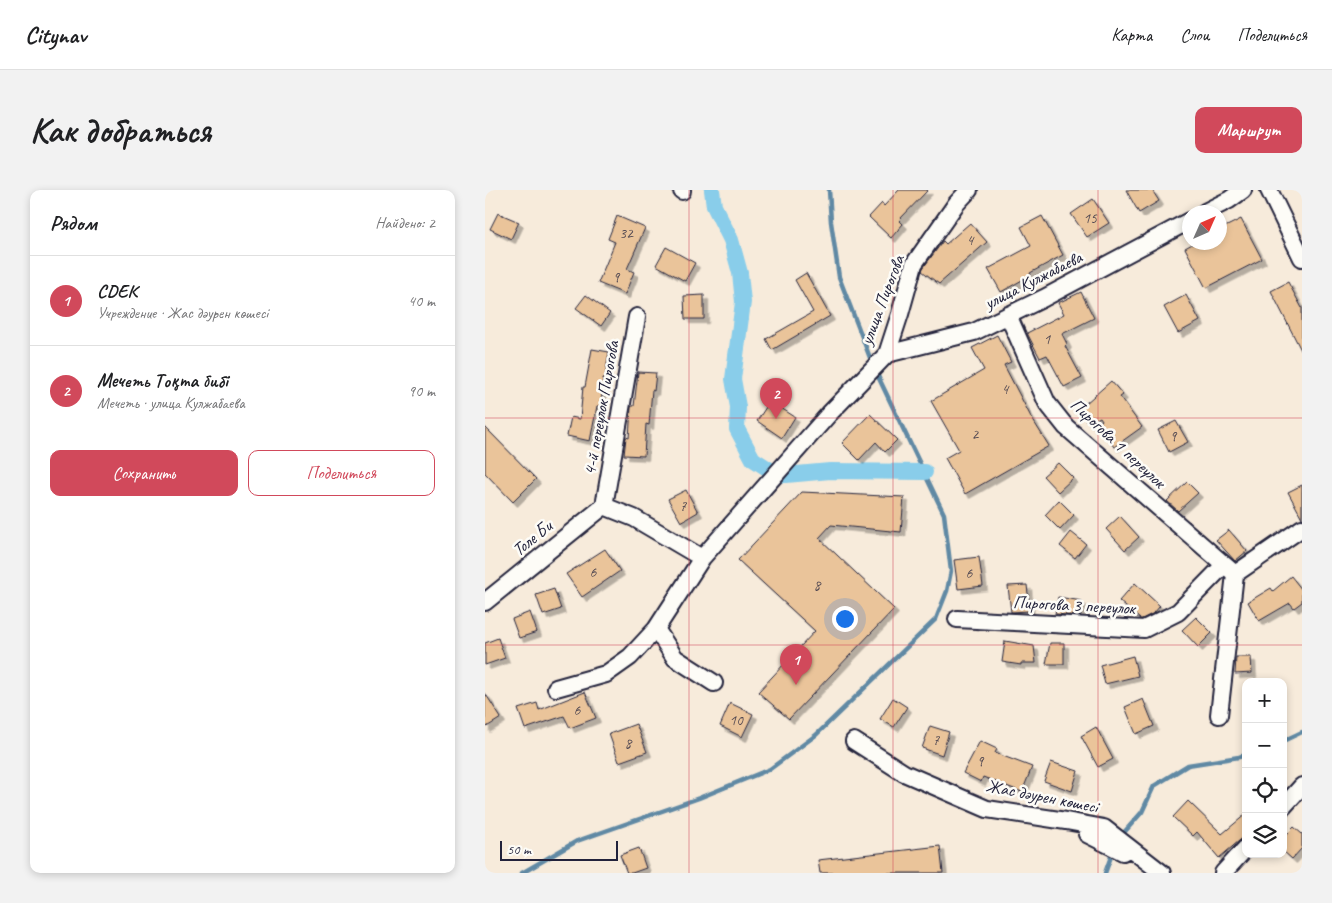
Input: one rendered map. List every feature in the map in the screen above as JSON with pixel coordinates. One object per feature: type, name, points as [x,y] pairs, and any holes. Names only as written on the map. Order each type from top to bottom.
[{"type":"street","name":"улица Пирогова","points":[[702,558],[829,414],[884,357],[914,264],[956,204],[969,190]]},
{"type":"street","points":[[1219,205],[1243,190]]},
{"type":"street","points":[[1269,190],[1302,258]]},
{"type":"street","name":"улица Кулжабаева","points":[[884,357],[973,332],[1044,298],[1182,225]]},
{"type":"street","name":"Пирогова 1 переулок","points":[[1007,316],[1047,403],[1066,427],[1229,570]]},
{"type":"street","name":"4-й переулок Пирогова","points":[[603,506],[637,317]]},
{"type":"street","points":[[556,688],[606,674],[630,658],[656,628],[702,558],[634,518],[603,506]]},
{"type":"street","name":"Толе Би","points":[[485,602],[603,506]]},
{"type":"street","points":[[1219,715],[1229,570],[1302,528]]},
{"type":"street","name":"Пирогова 3 переулок","points":[[957,619],[1144,629],[1179,612],[1229,570]]},
{"type":"street","points":[[656,628],[675,658],[714,683]]},
{"type":"street","name":"Жас дәурен көшесі","points":[[854,741],[904,773],[987,809],[1104,828],[1162,873]]},
{"type":"street","points":[[1287,803],[1302,786]]},
{"type":"street","points":[[1087,834],[1139,861]]},
{"type":"street","points":[[1223,873],[1242,852]]},
{"type":"building","points":[[899,190],[928,190],[899,220],[903,224],[891,238],[869,217],[882,203],[884,206]]},
{"type":"building","points":[[1126,190],[1152,190],[1159,201],[1139,213]]},
{"type":"building","points":[[1093,199],[1109,223],[1087,237],[1071,214]]},
{"type":"building","points":[[498,213],[519,222],[511,239],[490,229]]},
{"type":"building","points":[[617,216],[645,228],[627,269],[634,272],[625,294],[598,283],[615,242],[608,239]]},
{"type":"building","points":[[1042,216],[1063,255],[1001,292],[988,269],[1031,246],[1021,227]]},
{"type":"building","points":[[1241,219],[1262,259],[1206,288],[1186,250],[1227,250],[1227,226]]},
{"type":"building","points":[[970,223],[987,242],[939,284],[922,271],[923,268],[943,241],[946,244]]},
{"type":"building","points":[[666,247],[695,263],[685,281],[656,265]]},
{"type":"building","points":[[806,273],[830,316],[772,350],[766,339],[813,312],[795,280]]},
{"type":"building","points":[[1288,282],[1302,308],[1302,352],[1271,291]]},
{"type":"building","points":[[1081,292],[1094,318],[1062,334],[1067,344],[1065,346],[1082,378],[1064,387],[1047,355],[1040,358],[1027,333],[1064,314],[1058,303]]},
{"type":"building","points":[[586,295],[610,313],[601,326],[576,308]]},
{"type":"building","points":[[704,295],[704,319],[685,319],[684,296]]},
{"type":"building","points":[[1186,295],[1200,321],[1178,333],[1164,307]]},
{"type":"building","points":[[997,335],[1011,362],[1004,365],[1031,417],[1049,446],[965,494],[945,458],[959,450],[931,401],[984,370],[972,348]]},
{"type":"building","points":[[592,349],[609,352],[605,378],[603,378],[601,406],[597,406],[590,441],[567,436],[571,417],[580,419],[583,387],[585,387]]},
{"type":"building","points":[[638,372],[656,373],[654,391],[652,390],[649,425],[646,424],[644,456],[624,455],[626,437],[629,438],[631,407],[634,406]]},
{"type":"building","points":[[1111,381],[1123,395],[1120,397],[1142,427],[1114,447],[1098,425],[1102,420],[1100,417],[1089,423],[1077,411]]},
{"type":"building","points":[[770,401],[795,417],[782,438],[757,421]]},
{"type":"building","points":[[870,414],[897,440],[885,452],[876,442],[859,460],[842,443]]},
{"type":"building","points":[[1176,421],[1188,442],[1169,452],[1158,430]]},
{"type":"building","points":[[485,427],[536,479],[513,502],[485,473]]},
{"type":"building","points":[[1058,463],[1073,478],[1058,492],[1043,476]]},
{"type":"building","points":[[1187,482],[1198,493],[1178,511],[1167,501]]},
{"type":"building","points":[[1302,485],[1302,518],[1288,492]]},
{"type":"building","points":[[686,490],[698,512],[681,522],[668,499]]},
{"type":"building","points":[[802,492],[904,497],[901,532],[831,525],[819,538],[894,609],[789,719],[758,692],[815,631],[738,560]]},
{"type":"building","points":[[1059,500],[1074,515],[1060,530],[1045,515]]},
{"type":"building","points":[[1120,516],[1139,537],[1125,550],[1106,529]]},
{"type":"building","points":[[1229,530],[1247,551],[1235,561],[1216,540]]},
{"type":"building","points":[[1071,532],[1086,544],[1075,558],[1060,546]]},
{"type":"building","points":[[605,549],[620,571],[582,597],[566,574]]},
{"type":"building","points":[[979,557],[983,586],[958,589],[954,560]]},
{"type":"building","points":[[1291,576],[1302,590],[1302,602],[1294,608],[1290,603],[1259,621],[1248,602],[1271,588],[1273,591]]},
{"type":"building","points":[[1135,583],[1160,606],[1154,613],[1142,619],[1119,601]]},
{"type":"building","points":[[1027,585],[1030,611],[1011,612],[1008,586]]},
{"type":"building","points":[[554,589],[561,609],[543,615],[536,595]]},
{"type":"building","points":[[1058,597],[1082,601],[1079,616],[1055,614]]},
{"type":"building","points":[[530,612],[537,632],[519,638],[512,619]]},
{"type":"building","points":[[1196,617],[1212,633],[1198,647],[1182,630]]},
{"type":"building","points":[[498,638],[505,658],[485,665],[485,643]]},
{"type":"building","points":[[1005,641],[1034,646],[1036,663],[1021,663],[1021,665],[1002,662]]},
{"type":"building","points":[[1050,643],[1064,643],[1064,664],[1046,664]]},
{"type":"building","points":[[1133,656],[1138,676],[1105,684],[1100,665]]},
{"type":"building","points":[[1236,657],[1251,657],[1252,673],[1235,674]]},
{"type":"building","points":[[585,692],[596,718],[570,728],[564,716],[525,729],[518,709],[537,703],[539,710]]},
{"type":"building","points":[[485,693],[501,718],[485,728]]},
{"type":"building","points":[[893,698],[907,707],[894,727],[880,719]]},
{"type":"building","points":[[1143,699],[1154,726],[1136,734],[1125,707]]},
{"type":"building","points":[[730,703],[753,714],[742,737],[720,726]]},
{"type":"building","points":[[636,724],[647,752],[619,762],[609,734]]},
{"type":"building","points":[[930,726],[949,732],[942,755],[922,748]]},
{"type":"building","points":[[1096,727],[1113,759],[1098,767],[1081,736]]},
{"type":"building","points":[[980,741],[997,749],[995,753],[1032,767],[1022,792],[983,777],[981,782],[963,773]]},
{"type":"building","points":[[1051,762],[1078,771],[1072,791],[1044,781]]},
{"type":"building","points":[[1188,801],[1222,834],[1242,817],[1242,838],[1219,858],[1197,832],[1193,836],[1173,817]]},
{"type":"building","points":[[1294,827],[1302,834],[1302,848],[1292,859],[1287,855],[1287,834]]},
{"type":"building","points":[[940,846],[943,873],[820,873],[818,860]]},
{"type":"building","points":[[639,848],[646,868],[627,873],[620,855]]},
{"type":"waterway","points":[[712,190],[714,206],[731,240],[740,273],[743,302],[733,379],[738,407],[737,429],[753,459],[770,470],[786,475],[830,471],[925,472]]},
{"type":"waterway","points":[[829,190],[831,222],[839,277],[872,363]]},
{"type":"waterway","points":[[522,873],[577,841],[699,798],[770,769],[816,735],[936,619],[947,591],[951,571],[944,514],[875,370]]},
{"type":"waterway","points":[[1287,739],[1302,732]]},
{"type":"waterway","points":[[1120,837],[1142,812],[1154,786],[1188,765],[1242,756]]},
{"type":"waterway","points":[[1105,873],[1113,851]]},
{"type":"place","name":"Мечеть Тоқта бибі","points":[[776,419]]},
{"type":"place","name":"CDEK","points":[[796,685]]}]
